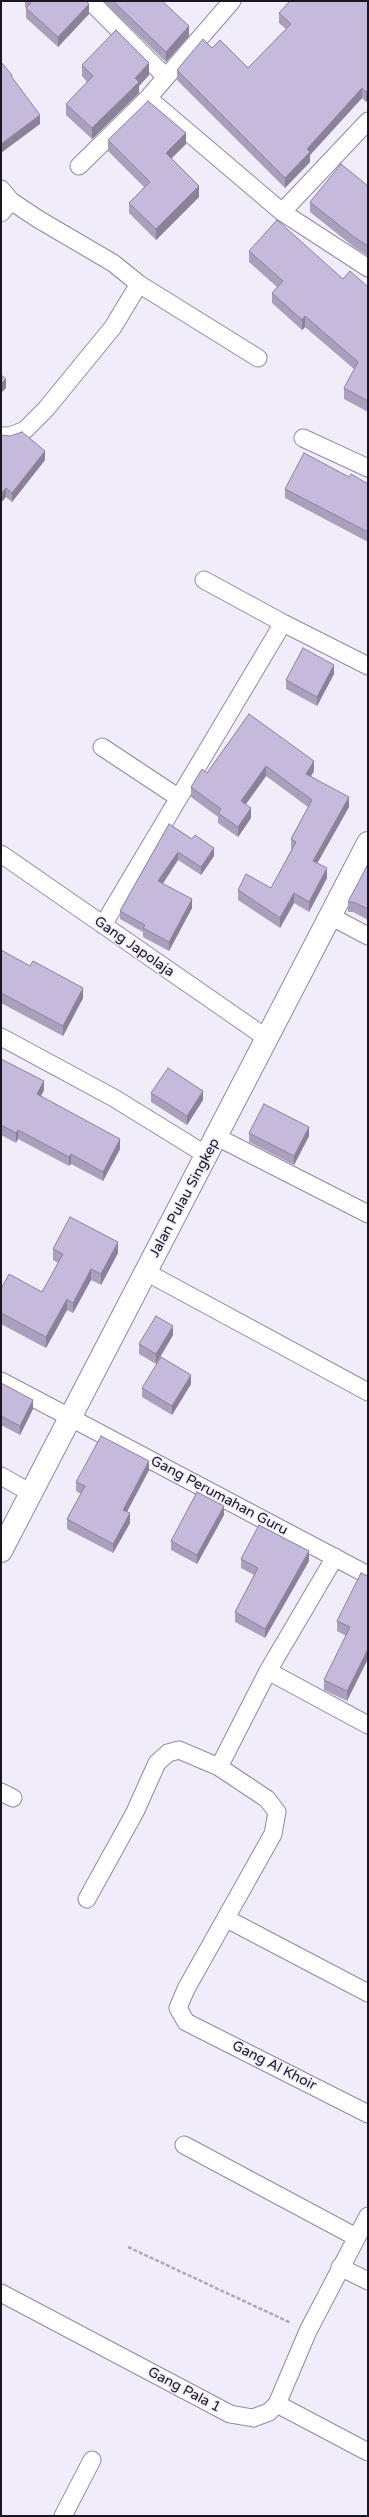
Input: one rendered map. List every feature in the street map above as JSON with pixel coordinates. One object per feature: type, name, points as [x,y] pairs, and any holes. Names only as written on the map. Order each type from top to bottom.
[{"type":"street","points":[[90,1],[166,77]]},
{"type":"street","points":[[79,166],[148,98],[232,1]]},
{"type":"street","points":[[148,98],[282,212],[368,268]]},
{"type":"street","points":[[282,212],[368,121]]},
{"type":"street","points":[[4,201],[113,263],[139,284],[258,358]]},
{"type":"street","points":[[1,436],[10,436],[25,430],[46,409],[113,327],[139,284]]},
{"type":"street","points":[[303,438],[368,468]]},
{"type":"street","points":[[204,580],[283,623],[368,666]]},
{"type":"street","points":[[103,925],[283,623]]},
{"type":"street","points":[[102,747],[180,798]]},
{"type":"street","name":"Jalan Pulau Singkep","points":[[1,1552],[213,1146],[368,843]]},
{"type":"street","name":"Gang Japolaja","points":[[1,854],[268,1039]]},
{"type":"street","points":[[330,916],[368,936]]},
{"type":"street","points":[[1,1037],[114,1098],[213,1146],[368,1214]]},
{"type":"street","points":[[148,1268],[368,1392]]},
{"type":"street","name":"Gang Perumahan Guru","points":[[1,1381],[368,1575]]},
{"type":"street","points":[[1,1476],[31,1493]]},
{"type":"street","points":[[219,1766],[268,1671],[334,1557]]},
{"type":"street","points":[[268,1671],[368,1725]]},
{"type":"street","points":[[87,1898],[135,1812],[157,1763],[168,1753],[179,1750],[219,1766],[267,1799],[277,1812],[273,1834],[227,1919],[368,1993]]},
{"type":"street","name":"Gang Al Khoir","points":[[227,1919],[186,1989],[178,2008],[186,2022],[368,2114]]},
{"type":"street","points":[[184,2145],[356,2237]]},
{"type":"street","points":[[368,2216],[340,2267],[308,2331],[277,2404],[368,2452]]},
{"type":"street","points":[[340,2267],[368,2281]]},
{"type":"street","name":"Gang Pala 1","points":[[1,2293],[230,2414],[252,2418],[269,2412],[277,2404]]},
{"type":"street","points":[[63,2516],[92,2460]]},
{"type":"path","points":[[128,2247],[308,2331]]},
{"type":"building","points":[[29,1],[86,1],[89,4],[58,37],[26,8],[31,3]]},
{"type":"building","points":[[113,1],[162,1],[189,26],[166,52]]},
{"type":"building","points":[[290,1],[368,1],[368,89],[366,92],[362,88],[307,149],[310,152],[285,178],[177,70],[203,39],[212,48],[220,40],[248,68],[291,24],[279,13]]},
{"type":"building","points":[[116,30],[149,63],[135,78],[139,82],[92,128],[66,104],[93,76],[82,65]]},
{"type":"building","points":[[1,62],[40,115],[1,144]]},
{"type":"building","points":[[148,101],[186,133],[166,153],[199,186],[156,229],[129,203],[150,182],[108,140]]},
{"type":"building","points":[[341,164],[368,186],[368,246],[354,237],[310,202]]},
{"type":"building","points":[[277,220],[343,279],[350,271],[368,287],[368,401],[344,388],[358,362],[305,316],[302,320],[272,293],[283,281],[249,251]]},
{"type":"building","points":[[1,375],[6,379],[1,384]]},
{"type":"building","points":[[22,432],[45,451],[12,493],[6,488],[1,494],[1,435],[10,436]]},
{"type":"building","points":[[304,453],[349,477],[351,474],[368,484],[368,532],[285,489]]},
{"type":"building","points":[[303,648],[334,665],[317,697],[286,680]]},
{"type":"building","points":[[249,714],[314,761],[306,774],[349,797],[313,861],[327,868],[309,902],[294,893],[280,918],[238,890],[246,874],[271,888],[296,842],[291,839],[312,800],[266,766],[241,801],[251,808],[238,827],[218,813],[221,809],[191,787],[202,769],[207,773]]},
{"type":"building","points":[[169,824],[192,839],[195,835],[214,848],[201,867],[178,852],[158,881],[192,899],[169,942],[143,928],[145,925],[120,911]]},
{"type":"building","points":[[368,864],[368,909],[353,902],[348,902]]},
{"type":"building","points":[[1,950],[30,966],[33,961],[83,988],[63,1026],[1,993]]},
{"type":"building","points":[[1,1059],[44,1081],[37,1094],[120,1139],[103,1172],[71,1154],[69,1157],[18,1130],[16,1133],[1,1125]]},
{"type":"building","points":[[168,1068],[203,1091],[187,1116],[151,1093]]},
{"type":"building","points":[[264,1104],[309,1127],[294,1156],[249,1133]]},
{"type":"building","points":[[70,1217],[118,1242],[101,1274],[91,1269],[73,1303],[67,1299],[46,1337],[1,1313],[1,1289],[9,1274],[42,1292],[63,1254],[53,1249]]},
{"type":"building","points":[[156,1316],[173,1326],[156,1354],[139,1344]]},
{"type":"building","points":[[161,1357],[191,1375],[172,1406],[142,1388]]},
{"type":"building","points":[[1,1383],[33,1400],[20,1426],[1,1416]]},
{"type":"building","points":[[101,1436],[149,1461],[123,1510],[130,1513],[113,1544],[67,1519],[85,1486],[76,1482]]},
{"type":"building","points":[[197,1492],[224,1506],[197,1555],[171,1541]]},
{"type":"building","points":[[259,1525],[309,1551],[265,1629],[235,1612],[258,1568],[241,1559]]},
{"type":"building","points":[[361,1573],[368,1576],[368,1649],[347,1691],[324,1680],[350,1627],[337,1621]]}]
